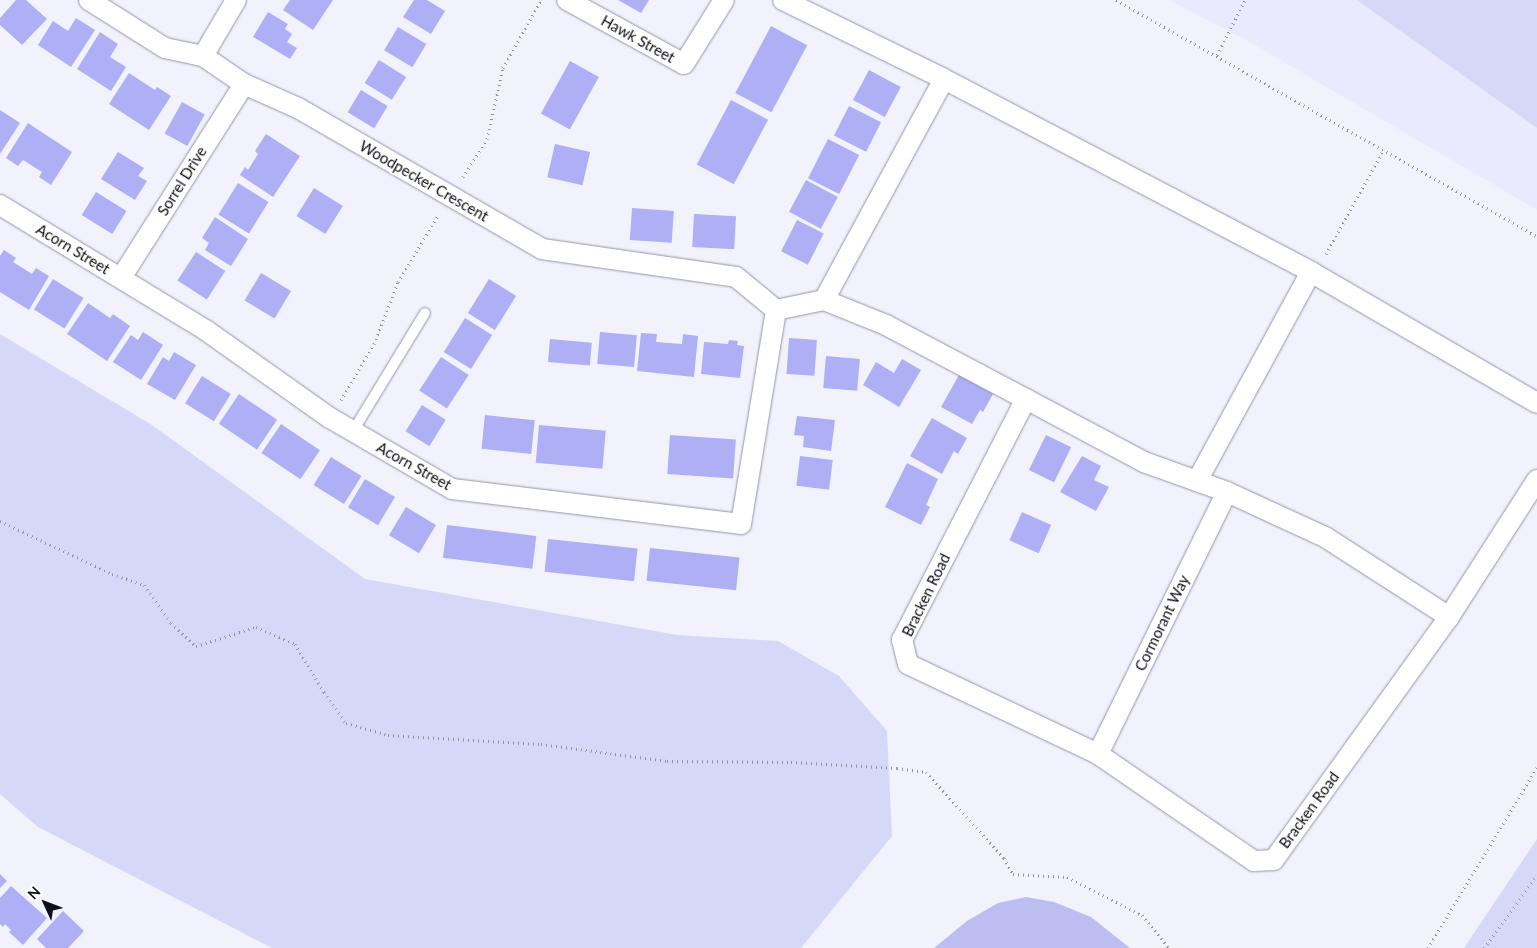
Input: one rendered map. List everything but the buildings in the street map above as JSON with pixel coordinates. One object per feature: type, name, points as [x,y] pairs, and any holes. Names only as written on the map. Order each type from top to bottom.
[{"type":"street","name":"Woodpecker Crescent","points":[[89,0],[165,48],[203,56],[244,84],[298,108],[542,249],[736,277],[776,310]]},
{"type":"street","points":[[203,56],[236,0]]},
{"type":"street","name":"Hawk Street","points":[[566,0],[684,64],[724,0]]},
{"type":"street","points":[[783,0],[944,79],[1313,273],[1537,402]]},
{"type":"street","points":[[824,300],[944,79]]},
{"type":"street","name":"Sorrel Drive","points":[[121,278],[244,84]]},
{"type":"street","name":"Acorn Street","points":[[0,205],[207,331],[353,432],[452,489],[740,524],[776,310]]},
{"type":"street","points":[[1197,481],[1313,273]]},
{"type":"street","points":[[776,310],[824,300],[886,326],[1144,462],[1227,492],[1325,536],[1448,617],[1537,480]]},
{"type":"street","name":"Bracken Road","points":[[1026,399],[902,640],[908,664],[1098,754],[1254,861],[1274,860],[1448,617]]},
{"type":"street","name":"Cormorant Way","points":[[1098,754],[1227,492]]},
{"type":"lane","points":[[353,432],[424,313]]},
{"type":"path","points":[[1116,0],[1217,54],[1537,236]]},
{"type":"path","points":[[1217,54],[1245,0]]},
{"type":"path","points":[[1313,273],[1384,150]]},
{"type":"path","points":[[0,521],[112,574],[144,586],[171,623],[196,646],[256,627],[295,644],[324,692],[346,723],[388,734],[541,744],[667,761],[791,762],[898,768],[926,772],[1004,858],[1013,874],[1067,877],[1142,915],[1169,948]]},
{"type":"path","points":[[1428,948],[1537,767]]},
{"type":"path","points":[[1484,948],[1537,874]]},
{"type":"shaded area","points":[[1169,0],[1537,0],[1537,210],[1253,44]]},
{"type":"shaded area","points":[[1357,0],[1537,0],[1537,128]]},
{"type":"shaded area","points":[[0,334],[152,425],[365,579],[677,635],[778,641],[839,676],[887,731],[892,836],[801,948],[272,948],[38,827],[0,794]]},
{"type":"shaded area","points":[[1537,839],[1537,948],[1464,948]]},
{"type":"shaded area","points":[[1026,897],[1054,902],[1091,917],[1130,948],[934,948],[967,921],[998,903]]}]
